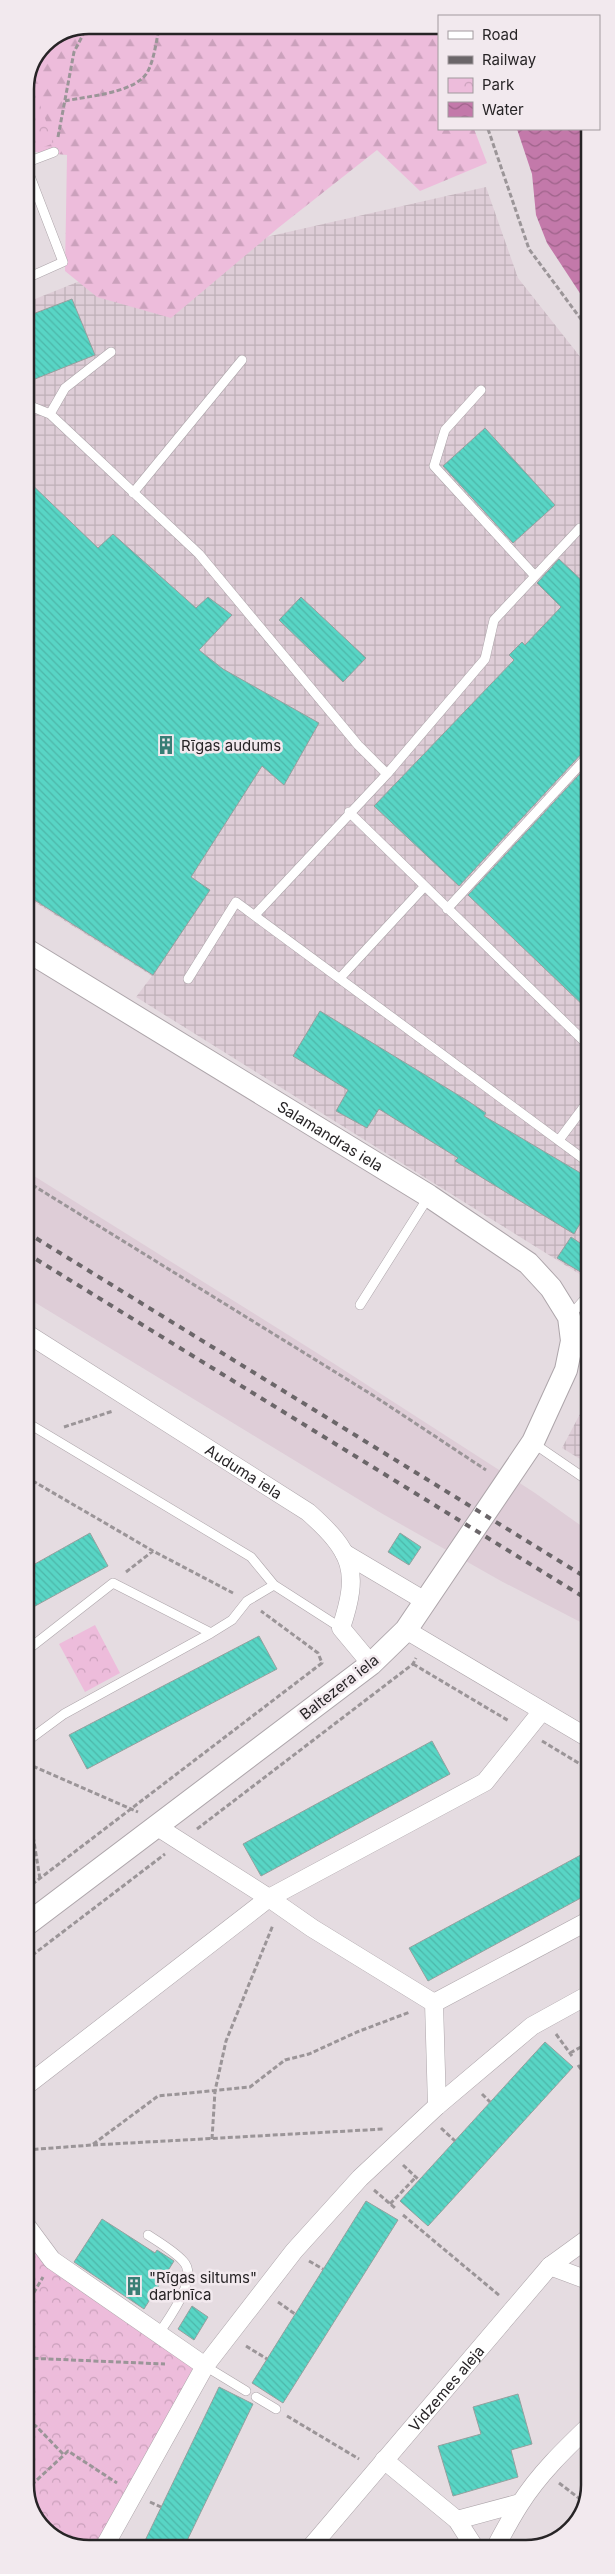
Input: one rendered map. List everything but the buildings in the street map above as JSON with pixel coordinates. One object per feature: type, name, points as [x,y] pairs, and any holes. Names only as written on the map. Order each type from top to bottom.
[{"type":"street","name":"Salamandras iela","points":[[34,955],[429,1196],[528,1263],[551,1288],[568,1318],[572,1341],[566,1370]]},
{"type":"street","name":"Auduma iela","points":[[34,1338],[308,1512],[330,1532],[344,1553],[353,1575],[349,1602],[341,1628]]},
{"type":"street","name":"Baltezera iela","points":[[34,1919],[371,1664],[406,1630],[532,1442],[566,1370]]},
{"type":"street","points":[[344,1553],[425,1601]]},
{"type":"street","points":[[341,1628],[371,1664]]},
{"type":"street","points":[[406,1630],[581,1734]]},
{"type":"street","points":[[34,2080],[276,1903],[485,1782],[542,1711]]},
{"type":"street","points":[[156,1826],[312,1928],[434,2002]]},
{"type":"street","points":[[434,2002],[581,1925]]},
{"type":"street","points":[[108,2540],[205,2366],[294,2252],[360,2178],[437,2106],[532,2026],[581,1999]]},
{"type":"street","points":[[434,2002],[437,2106]]},
{"type":"street","points":[[34,2236],[52,2260],[205,2366]]},
{"type":"street","name":"Vidzemes aleja","points":[[317,2540],[550,2266],[581,2244]]},
{"type":"street","points":[[550,2266],[581,2278]]},
{"type":"street","points":[[500,2540],[520,2504],[545,2471],[581,2434]]},
{"type":"street","points":[[380,2465],[457,2520],[470,2540]]},
{"type":"street","points":[[457,2520],[520,2504]]},
{"type":"lane","points":[[34,159],[54,152]]},
{"type":"lane","points":[[34,186],[63,262],[34,275]]},
{"type":"lane","points":[[50,414],[65,388],[112,352]]},
{"type":"lane","points":[[133,493],[242,360]]},
{"type":"lane","points":[[481,390],[445,430],[434,466],[535,576]]},
{"type":"lane","points":[[34,408],[50,414],[198,554],[358,745],[387,774]]},
{"type":"lane","points":[[255,915],[349,812],[387,774],[485,659],[494,620],[581,528]]},
{"type":"lane","points":[[447,909],[581,765]]},
{"type":"lane","points":[[349,812],[581,1038]]},
{"type":"lane","points":[[340,978],[424,887]]},
{"type":"lane","points":[[188,979],[236,902],[581,1157]]},
{"type":"lane","points":[[559,1140],[581,1111]]},
{"type":"lane","points":[[360,1305],[429,1196]]},
{"type":"lane","points":[[568,1318],[581,1303]]},
{"type":"lane","points":[[34,1427],[251,1557],[274,1585],[341,1628]]},
{"type":"lane","points":[[532,1442],[581,1476]]},
{"type":"lane","points":[[34,1645],[112,1583],[211,1633]]},
{"type":"lane","points":[[34,1736],[64,1714],[232,1620],[247,1601],[274,1585]]},
{"type":"lane","points":[[148,2235],[185,2262],[188,2272],[186,2287],[158,2335]]},
{"type":"lane","points":[[205,2366],[246,2391]]},
{"type":"lane","points":[[256,2397],[276,2409]]},
{"type":"path","points":[[65,101],[116,91],[139,81],[147,72],[158,34]]},
{"type":"path","points":[[54,152],[74,52],[83,35]]},
{"type":"path","points":[[488,130],[529,249],[581,319]]},
{"type":"path","points":[[34,150],[37,158]]},
{"type":"path","points":[[34,1186],[374,1396],[505,1482]]},
{"type":"path","points":[[43,1433],[137,1404]]},
{"type":"path","points":[[34,1482],[153,1551],[247,1601],[318,1653],[322,1662],[34,1884]]},
{"type":"path","points":[[112,1583],[153,1551]]},
{"type":"path","points":[[34,1954],[412,1664],[581,1765]]},
{"type":"path","points":[[34,1766],[133,1808],[156,1826]]},
{"type":"path","points":[[34,1842],[40,1879]]},
{"type":"path","points":[[212,2139],[215,2091],[226,2041],[267,1934],[276,1903]]},
{"type":"path","points":[[92,2145],[158,2096],[250,2088],[285,2060],[310,2054],[357,2032],[434,2002]]},
{"type":"path","points":[[546,2019],[571,2054],[581,2048]]},
{"type":"path","points":[[578,2065],[581,2069]]},
{"type":"path","points":[[34,2149],[392,2128],[405,2136]]},
{"type":"path","points":[[390,2204],[416,2177]]},
{"type":"path","points":[[360,2178],[395,2208]]},
{"type":"path","points":[[403,2214],[514,2308]]},
{"type":"path","points":[[34,2292],[52,2260]]},
{"type":"path","points":[[34,2358],[205,2366]]},
{"type":"path","points":[[276,2409],[380,2465]]},
{"type":"path","points":[[36,2426],[64,2455]]},
{"type":"path","points":[[34,2483],[68,2451],[134,2494]]},
{"type":"path","points":[[545,2471],[579,2498]]},
{"type":"shaded area","points":[[486,187],[518,278],[581,358],[581,1275],[136,997],[152,976],[34,902],[34,299],[90,277]]},
{"type":"shaded area","points":[[34,1176],[333,1363],[535,1493],[581,1526],[581,1622],[501,1581],[381,1513],[34,1302]]},
{"type":"shaded area","points":[[581,1412],[581,1460],[562,1448]]},
{"type":"green space","points":[[89,34],[437,34],[438,130],[474,130],[487,163],[420,191],[377,150],[278,228],[171,318],[97,297],[65,271],[67,155],[34,152],[34,89],[35,78],[43,58],[58,43],[68,38]]},
{"type":"green space","points":[[34,88],[54,143],[34,151]]},
{"type":"green space","points":[[95,1625],[120,1673],[85,1692],[59,1644]]},
{"type":"green space","points":[[34,2242],[197,2369],[100,2540],[74,2538],[52,2527],[41,2513],[35,2496],[34,2486]]},
{"type":"water","points":[[517,130],[581,130],[581,295],[547,243],[536,215],[532,174]]},
{"type":"railway","points":[[34,1237],[581,1574]]},
{"type":"railway","points":[[34,1258],[581,1595]]},
{"type":"place","name":"Rīgas audums","points":[[166,745]]},
{"type":"place","name":"\"Rīgas siltums\" darbnīca","points":[[134,2286]]}]
